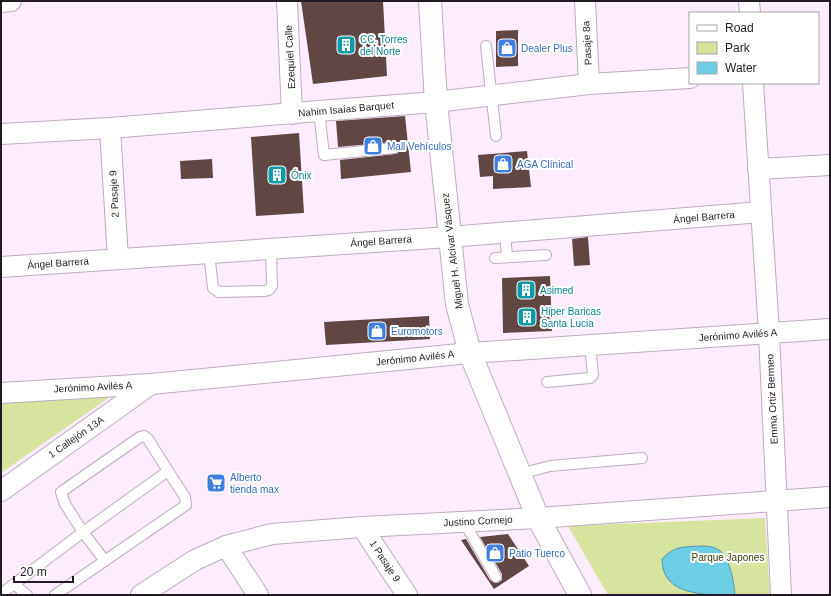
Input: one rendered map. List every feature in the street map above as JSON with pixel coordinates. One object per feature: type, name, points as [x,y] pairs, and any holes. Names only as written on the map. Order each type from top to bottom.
[{"type":"street","points":[[1,2],[11,1]]},
{"type":"street","name":"Ezequiel Calle","points":[[287,1],[292,114]]},
{"type":"street","name":"Miguel H. Alcívar Vásquez","points":[[430,1],[436,102],[457,304],[470,353],[538,518],[580,595]]},
{"type":"street","name":"Pasaje 8a","points":[[585,1],[589,84]]},
{"type":"street","points":[[749,1],[750,12]]},
{"type":"street","name":"Nahim Isaías Barquet","points":[[1,134],[110,128],[292,114],[436,102],[589,84],[689,78]]},
{"type":"street","name":"Emma Ortiz Bermeo","points":[[753,84],[769,333],[781,595]]},
{"type":"street","name":"2 Pasaje 9","points":[[110,128],[118,259]]},
{"type":"street","points":[[758,169],[830,165]]},
{"type":"street","name":"Ángel Barrera","points":[[1,267],[271,249],[761,212]]},
{"type":"street","name":"Jerónimo Avilés A","points":[[1,393],[151,384],[470,353],[830,329]]},
{"type":"street","name":"1 Callejón 13A","points":[[1,491],[151,384]]},
{"type":"street","name":"Justino Cornejo","points":[[150,593],[195,560],[226,546],[272,534],[362,527],[538,518],[777,500],[830,498]]},
{"type":"street","name":"1 Pasaje 9","points":[[362,527],[407,595]]},
{"type":"street","points":[[226,546],[258,595]]},
{"type":"lane","points":[[486,46],[490,96],[496,136]]},
{"type":"lane","points":[[319,111],[324,155],[394,148]]},
{"type":"lane","points":[[505,232],[507,257]]},
{"type":"lane","points":[[209,253],[213,288],[215,290],[219,292],[265,291],[269,290],[272,286],[271,249]]},
{"type":"lane","points":[[495,258],[546,255]]},
{"type":"lane","points":[[547,382],[590,378],[592,376],[590,345]]},
{"type":"lane","points":[[55,595],[105,561],[186,505],[185,498],[148,439],[144,436],[140,437],[61,492],[61,497],[65,504],[83,532],[105,561]]},
{"type":"lane","points":[[520,474],[550,466],[642,458]]},
{"type":"lane","points":[[1,594],[83,532],[168,471]]},
{"type":"lane","points":[[464,522],[496,577]]},
{"type":"lane","points":[[14,584],[27,595]]},
{"type":"green space","points":[[117,392],[1,473],[1,400]]},
{"type":"green space","name":"Parque Japones","points":[[765,518],[770,595],[608,595],[568,526]]},
{"type":"water","points":[[700,546],[714,548],[723,553],[731,570],[735,595],[711,595],[687,591],[677,587],[669,580],[664,571],[662,559],[675,549]]},
{"type":"building","name":"CC. Torres del Norte","points":[[301,1],[383,1],[387,76],[313,84]]},
{"type":"building","name":"Dealer Plus","points":[[518,30],[518,66],[496,67],[496,31]]},
{"type":"building","name":"Mall Vehículos","points":[[405,116],[411,172],[341,179],[340,160],[395,154],[398,153],[400,148],[399,144],[393,142],[338,147],[336,121]]},
{"type":"building","name":"Ónix","points":[[299,133],[304,213],[256,216],[251,137]]},
{"type":"building","name":"AGA Clínical","points":[[527,151],[531,187],[493,189],[493,176],[480,177],[478,155]]},
{"type":"building","points":[[212,159],[213,178],[181,179],[180,161]]},
{"type":"building","points":[[588,237],[590,265],[574,266],[572,239]]},
{"type":"building","points":[[550,276],[552,331],[503,333],[502,278]]},
{"type":"building","name":"Euromotors","points":[[429,316],[430,339],[326,345],[324,322]]},
{"type":"building","name":"Patio Tuerco","points":[[508,534],[529,566],[494,589],[461,540],[466,539],[490,580],[496,583],[502,580],[502,574],[480,537]]},
{"type":"place","name":"CC. Torres del Norte","points":[[346,45]]},
{"type":"place","name":"Dealer Plus","points":[[507,48]]},
{"type":"place","name":"Mall Vehículos","points":[[373,146]]},
{"type":"place","name":"AGA Clínical","points":[[503,164]]},
{"type":"place","name":"Ónix","points":[[277,175]]},
{"type":"place","name":"Asimed","points":[[526,290]]},
{"type":"place","name":"Hiper Baricas Santa Lucia","points":[[527,317]]},
{"type":"place","name":"Euromotors","points":[[377,331]]},
{"type":"place","name":"Alberto tienda max","points":[[216,483]]},
{"type":"place","name":"Patio Tuerco","points":[[495,553]]}]
